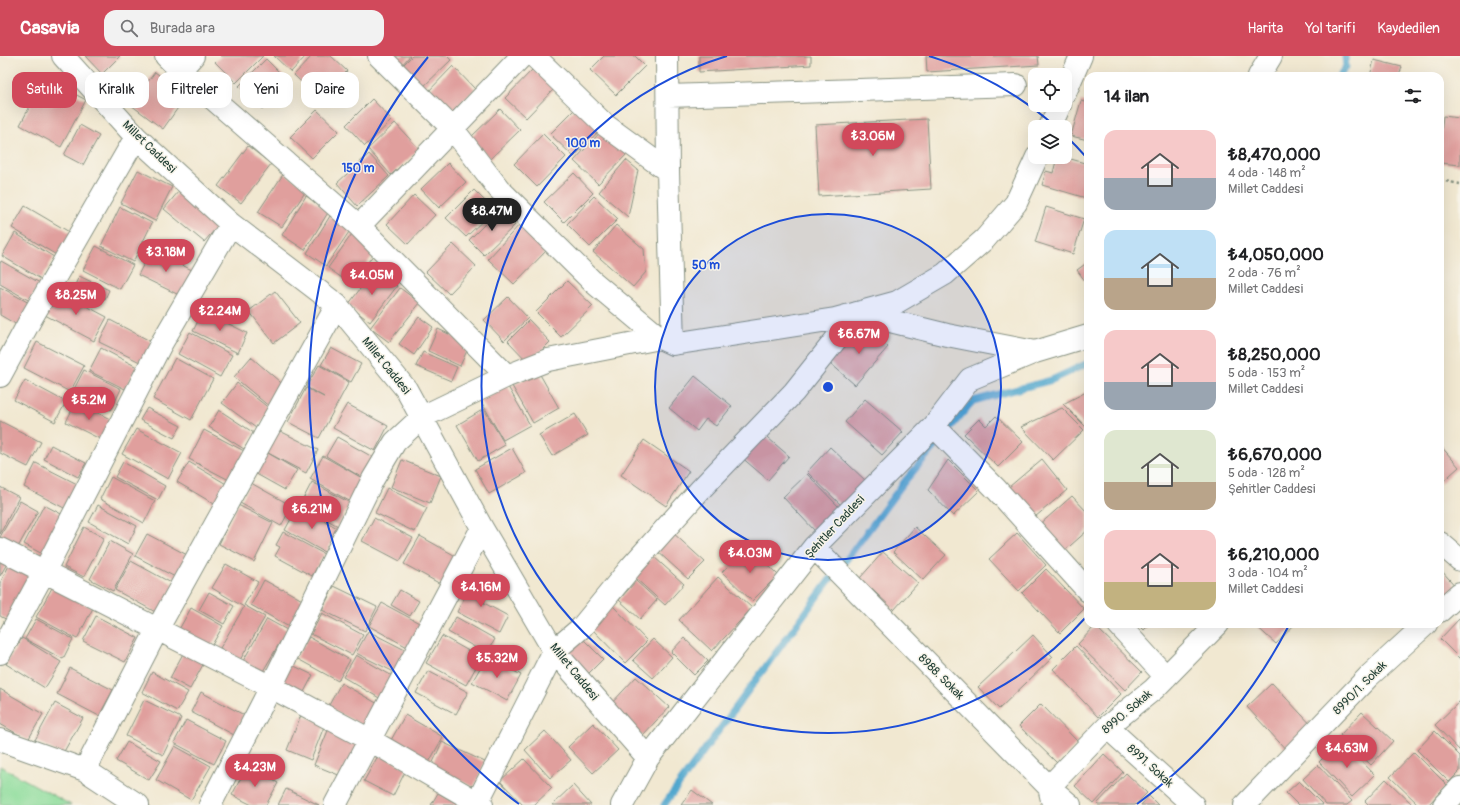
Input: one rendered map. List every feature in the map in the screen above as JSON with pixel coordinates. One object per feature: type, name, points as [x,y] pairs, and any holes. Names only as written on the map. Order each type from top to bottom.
[{"type":"street","name":"Millet Caddesi","points":[[63,56],[136,137],[231,224],[337,305],[406,389],[482,528],[554,650],[648,758]]},
{"type":"street","points":[[379,56],[452,128],[498,189],[592,280],[667,341]]},
{"type":"street","points":[[359,226],[522,56]]},
{"type":"street","points":[[534,56],[605,125],[668,171]]},
{"type":"street","points":[[667,341],[668,56]]},
{"type":"street","points":[[1072,77],[1081,56]]},
{"type":"street","points":[[1261,72],[1271,56]]},
{"type":"street","points":[[180,61],[359,226],[507,376]]},
{"type":"street","points":[[668,96],[1016,85]]},
{"type":"street","points":[[0,376],[32,317],[136,137]]},
{"type":"street","points":[[210,805],[271,686],[373,479],[395,442],[422,417],[507,376],[548,360],[667,341],[835,319],[897,302],[945,274],[985,239],[1016,203],[1034,164]]},
{"type":"street","points":[[0,654],[44,572],[160,346],[231,224]]},
{"type":"street","points":[[85,770],[158,628],[337,305]]},
{"type":"street","points":[[857,313],[947,335],[1035,352]]},
{"type":"street","points":[[0,549],[271,686],[370,740],[479,804],[554,650],[581,628],[631,567],[700,490],[794,392],[857,313]]},
{"type":"street","name":"Şehitler Caddesi","points":[[622,805],[648,758],[814,547],[934,426],[970,379],[1035,352],[1084,337]]},
{"type":"street","points":[[934,426],[997,490],[1084,587]]},
{"type":"street","points":[[335,805],[482,528]]},
{"type":"street","points":[[1444,546],[1460,560]]},
{"type":"street","name":"8988. Sokak","points":[[814,547],[1051,796],[1070,805]]},
{"type":"street","points":[[1444,607],[1460,593]]},
{"type":"street","points":[[1122,628],[1166,677]]},
{"type":"street","name":"8990. Sokak","points":[[1051,796],[1107,727],[1154,689],[1214,628]]},
{"type":"street","name":"8990/1. Sokak","points":[[1245,805],[1369,676],[1422,628]]},
{"type":"street","name":"8991. Sokak","points":[[1107,727],[1193,805]]},
{"type":"street","points":[[0,740],[85,770],[138,805]]},
{"type":"street","points":[[1444,805],[1460,788]]},
{"type":"path","points":[[1444,181],[1460,184]]},
{"type":"green space","points":[[0,766],[71,805],[0,805]]},
{"type":"building","points":[[85,56],[120,56],[104,72],[100,72]]},
{"type":"building","points":[[221,56],[263,56],[247,72],[240,72],[240,79],[236,83],[232,79],[232,72],[225,72],[215,62]]},
{"type":"building","points":[[274,56],[306,56],[291,72]]},
{"type":"building","points":[[312,56],[331,56],[347,71],[301,72],[301,82],[294,75]]},
{"type":"building","points":[[387,56],[410,56],[399,68]]},
{"type":"building","points":[[412,56],[447,56],[451,60],[420,90],[399,69]]},
{"type":"building","points":[[604,56],[635,56],[645,66],[616,95],[590,70]]},
{"type":"building","points":[[699,56],[811,56],[811,65],[699,72]]},
{"type":"building","points":[[926,56],[1038,56],[1039,65],[927,72]]},
{"type":"building","points":[[266,59],[279,72],[253,72]]},
{"type":"building","points":[[1374,60],[1402,67],[1400,72],[1371,72]]},
{"type":"building","points":[[453,66],[475,89],[447,117],[425,95]]},
{"type":"building","points":[[533,69],[554,89],[526,118],[505,98]]},
{"type":"building","points":[[155,72],[157,73],[157,108],[178,108],[163,129],[135,108],[149,108],[149,80]]},
{"type":"building","points":[[77,95],[85,99],[61,147],[20,125],[29,108],[77,108]]},
{"type":"building","points":[[372,99],[392,120],[365,146],[346,125]]},
{"type":"building","points":[[1081,101],[1084,102],[1084,139],[1072,136]]},
{"type":"building","points":[[578,106],[601,129],[574,157],[550,134]]},
{"type":"building","points":[[500,109],[520,130],[490,159],[470,138]]},
{"type":"building","points":[[317,110],[339,131],[312,158],[290,137]]},
{"type":"building","points":[[1444,116],[1460,118],[1460,165],[1444,163]]},
{"type":"building","points":[[927,119],[931,189],[819,196],[815,125]]},
{"type":"building","points":[[395,123],[419,149],[391,175],[368,149]]},
{"type":"building","points":[[80,125],[99,136],[83,165],[64,155]]},
{"type":"building","points":[[604,128],[629,152],[598,184],[574,161]]},
{"type":"building","points":[[543,134],[566,157],[537,187],[514,164]]},
{"type":"building","points":[[248,146],[271,164],[241,203],[218,186]]},
{"type":"building","points":[[369,154],[389,176],[357,206],[337,183]]},
{"type":"building","points":[[1072,159],[1084,163],[1084,197],[1042,185],[1046,171],[1053,173],[1055,164],[1072,164]]},
{"type":"building","points":[[626,160],[638,170],[628,217],[599,192]]},
{"type":"building","points":[[448,163],[466,182],[439,208],[421,189]]},
{"type":"building","points":[[138,170],[172,187],[155,221],[121,203]]},
{"type":"building","points":[[284,173],[308,188],[282,227],[258,212]]},
{"type":"building","points":[[574,173],[593,193],[564,222],[544,202]]},
{"type":"building","points":[[183,186],[223,220],[204,242],[164,209]]},
{"type":"building","points":[[474,190],[494,210],[466,237],[446,218]]},
{"type":"building","points":[[414,195],[435,215],[408,244],[387,224]]},
{"type":"building","points":[[306,196],[329,211],[305,250],[282,235]]},
{"type":"building","points":[[594,196],[618,219],[590,247],[567,224]]},
{"type":"building","points":[[25,206],[71,233],[58,256],[12,228]]},
{"type":"building","points":[[120,207],[152,223],[133,262],[101,246]]},
{"type":"building","points":[[1046,207],[1084,219],[1073,254],[1035,242]]},
{"type":"building","points":[[500,209],[515,225],[484,255],[469,240]]},
{"type":"building","points":[[330,216],[351,229],[326,266],[307,253]]},
{"type":"building","points":[[521,223],[548,249],[514,284],[488,259]]},
{"type":"building","points":[[616,225],[644,249],[646,272],[633,287],[593,252]]},
{"type":"building","points":[[354,231],[378,248],[352,285],[328,268]]},
{"type":"building","points":[[15,233],[54,257],[41,279],[2,256]]},
{"type":"building","points":[[453,244],[476,266],[449,294],[426,272]]},
{"type":"building","points":[[96,246],[133,265],[120,289],[83,270]]},
{"type":"building","points":[[151,250],[194,271],[181,296],[138,275]]},
{"type":"building","points":[[1,261],[40,283],[30,301],[0,284]]},
{"type":"building","points":[[1084,265],[1084,280],[1077,270]]},
{"type":"building","points":[[375,269],[397,286],[370,322],[348,305]]},
{"type":"building","points":[[79,276],[109,290],[105,299],[75,285]]},
{"type":"building","points":[[567,281],[593,306],[561,337],[536,312]]},
{"type":"building","points":[[0,287],[31,304],[19,326],[0,315]]},
{"type":"building","points":[[400,288],[420,303],[389,342],[370,328]]},
{"type":"building","points":[[58,291],[107,317],[94,341],[45,315]]},
{"type":"building","points":[[275,291],[300,323],[274,343],[249,311]]},
{"type":"building","points":[[508,297],[528,318],[504,341],[484,320]]},
{"type":"building","points":[[203,311],[247,333],[238,353],[193,331]]},
{"type":"building","points":[[419,317],[433,327],[414,355],[399,344]]},
{"type":"building","points":[[110,320],[152,342],[142,363],[99,342]]},
{"type":"building","points":[[529,320],[550,342],[529,363],[508,341]]},
{"type":"building","points":[[863,324],[888,347],[855,385],[829,362]]},
{"type":"building","points":[[438,329],[470,344],[460,366],[428,351]]},
{"type":"building","points":[[190,332],[232,355],[220,377],[178,354]]},
{"type":"building","points":[[37,342],[84,366],[70,392],[24,368]]},
{"type":"building","points":[[101,348],[137,367],[125,389],[89,371]]},
{"type":"building","points":[[331,348],[361,364],[351,382],[321,365]]},
{"type":"building","points":[[423,352],[457,367],[451,381],[416,366]]},
{"type":"building","points":[[251,357],[287,388],[271,408],[234,377]]},
{"type":"building","points":[[175,358],[213,379],[191,420],[153,399]]},
{"type":"building","points":[[319,365],[349,382],[319,438],[288,422],[306,388],[324,397],[306,387]]},
{"type":"building","points":[[84,370],[121,389],[111,410],[73,391]]},
{"type":"building","points":[[538,371],[559,408],[533,423],[512,386]]},
{"type":"building","points":[[695,376],[732,406],[716,426],[706,419],[697,431],[669,408]]},
{"type":"building","points":[[25,380],[66,402],[55,422],[14,400]]},
{"type":"building","points":[[237,383],[270,409],[256,428],[222,403]]},
{"type":"building","points":[[507,385],[530,425],[503,440],[481,401]]},
{"type":"building","points":[[1084,393],[1084,425],[1063,404]]},
{"type":"building","points":[[865,399],[903,432],[882,455],[845,422]]},
{"type":"building","points":[[76,402],[112,420],[102,440],[66,422]]},
{"type":"building","points":[[347,404],[388,426],[375,451],[333,428]]},
{"type":"building","points":[[147,408],[181,426],[174,438],[140,420]]},
{"type":"building","points":[[1062,408],[1084,430],[1053,460],[1021,427]]},
{"type":"building","points":[[484,409],[505,445],[478,461],[457,425]]},
{"type":"building","points":[[219,410],[254,433],[244,449],[209,427]]},
{"type":"building","points":[[575,414],[588,435],[552,456],[539,435]]},
{"type":"building","points":[[996,416],[1023,442],[998,467],[964,434],[979,419],[986,426]]},
{"type":"building","points":[[0,421],[41,442],[28,467],[0,453]]},
{"type":"building","points":[[136,429],[182,453],[168,479],[122,454]]},
{"type":"building","points":[[276,429],[318,450],[306,473],[268,453],[297,470],[285,490],[251,471]]},
{"type":"building","points":[[204,430],[246,452],[231,481],[189,459]]},
{"type":"building","points":[[761,432],[789,456],[768,480],[740,456]]},
{"type":"building","points":[[337,437],[376,459],[364,479],[326,456]]},
{"type":"building","points":[[644,440],[689,471],[666,506],[621,475]]},
{"type":"building","points":[[51,445],[86,463],[78,477],[44,459]]},
{"type":"building","points":[[830,447],[866,481],[842,506],[807,472]]},
{"type":"building","points":[[512,448],[526,473],[489,494],[475,469]]},
{"type":"building","points":[[1444,450],[1459,467],[1444,480]]},
{"type":"building","points":[[323,456],[364,479],[351,502],[310,479]]},
{"type":"building","points":[[1042,459],[1067,490],[1035,517],[1009,487]]},
{"type":"building","points":[[402,460],[441,476],[430,503],[391,487]]},
{"type":"building","points":[[948,460],[979,491],[953,516],[928,490]]},
{"type":"building","points":[[123,462],[165,486],[158,500],[115,477]]},
{"type":"building","points":[[189,462],[228,485],[216,505],[177,482]]},
{"type":"building","points":[[36,463],[79,485],[66,509],[24,487]]},
{"type":"building","points":[[807,474],[839,507],[815,531],[783,497]]},
{"type":"building","points":[[111,477],[155,501],[144,523],[100,499]]},
{"type":"building","points":[[312,482],[350,503],[338,526],[300,505]]},
{"type":"building","points":[[251,483],[292,506],[281,526],[240,503]]},
{"type":"building","points":[[0,487],[19,497],[0,534]]},
{"type":"building","points":[[387,488],[427,508],[415,532],[375,513]]},
{"type":"building","points":[[1072,496],[1084,509],[1084,534],[1062,553],[1038,526]]},
{"type":"building","points":[[20,501],[38,511],[18,547],[0,537]]},
{"type":"building","points":[[44,505],[67,517],[46,556],[24,544]]},
{"type":"building","points":[[98,505],[137,526],[128,544],[89,522]]},
{"type":"building","points":[[238,505],[273,523],[254,562],[219,544]]},
{"type":"building","points":[[298,506],[339,529],[326,553],[285,530]]},
{"type":"building","points":[[374,518],[413,538],[400,561],[362,541]]},
{"type":"building","points":[[84,527],[104,538],[84,577],[64,567]]},
{"type":"building","points":[[915,527],[946,555],[923,580],[893,552]]},
{"type":"building","points":[[283,532],[324,554],[312,576],[275,556],[280,547],[276,545]]},
{"type":"building","points":[[672,532],[705,562],[688,579],[656,550]]},
{"type":"building","points":[[1017,533],[1046,565],[1019,591],[989,559]]},
{"type":"building","points":[[147,534],[191,557],[179,579],[135,556]]},
{"type":"building","points":[[420,536],[461,559],[446,587],[404,564]]},
{"type":"building","points":[[110,541],[133,554],[113,591],[90,579]]},
{"type":"building","points":[[748,546],[778,575],[752,601],[722,572]]},
{"type":"building","points":[[883,552],[918,583],[894,610],[860,578]]},
{"type":"building","points":[[0,555],[9,560],[0,576]]},
{"type":"building","points":[[653,556],[684,584],[665,605],[634,577]]},
{"type":"building","points":[[13,558],[38,572],[11,622],[0,616],[0,583]]},
{"type":"building","points":[[131,561],[175,585],[159,614],[115,590]]},
{"type":"building","points":[[226,564],[258,582],[244,605],[265,617],[240,660],[220,648],[244,607],[212,588]]},
{"type":"building","points":[[1046,569],[1084,609],[1060,633],[1022,593]]},
{"type":"building","points":[[1444,573],[1458,589],[1444,602]]},
{"type":"building","points":[[718,577],[752,608],[712,651],[679,620]]},
{"type":"building","points":[[471,578],[488,587],[484,603],[508,616],[499,634],[457,612],[466,594]]},
{"type":"building","points":[[264,580],[304,601],[289,627],[251,605]]},
{"type":"building","points":[[636,581],[657,600],[640,619],[619,600]]},
{"type":"building","points":[[53,586],[93,608],[77,639],[36,617]]},
{"type":"building","points":[[334,586],[377,607],[365,631],[322,610]]},
{"type":"building","points":[[400,590],[419,601],[410,616],[391,605]]},
{"type":"building","points":[[209,592],[234,606],[224,624],[199,610]]},
{"type":"building","points":[[382,603],[423,625],[411,649],[369,626]]},
{"type":"building","points":[[613,606],[647,641],[625,663],[591,628]]},
{"type":"building","points":[[191,608],[223,626],[209,650],[177,633]]},
{"type":"building","points":[[322,613],[363,635],[352,655],[311,634]]},
{"type":"building","points":[[96,616],[138,638],[125,662],[83,641]]},
{"type":"building","points":[[456,617],[495,639],[487,654],[448,632]]},
{"type":"building","points":[[1460,618],[1460,659],[1440,639]]},
{"type":"building","points":[[36,619],[73,639],[63,659],[25,639]]},
{"type":"building","points":[[267,619],[287,630],[262,673],[243,661]]},
{"type":"building","points":[[1093,628],[1097,628],[1142,672],[1125,690],[1078,644]]},
{"type":"building","points":[[1258,628],[1291,628],[1276,644]]},
{"type":"building","points":[[368,631],[407,651],[396,673],[356,653]]},
{"type":"building","points":[[579,635],[603,659],[586,676],[562,652]]},
{"type":"building","points":[[1033,635],[1053,657],[999,709],[978,687]]},
{"type":"building","points":[[442,636],[481,658],[466,685],[426,663]]},
{"type":"building","points":[[309,637],[350,660],[338,681],[296,658]]},
{"type":"building","points":[[22,638],[61,662],[45,688],[6,664]]},
{"type":"building","points":[[684,638],[708,661],[694,675],[671,652]]},
{"type":"building","points":[[653,639],[672,657],[653,678],[633,660]]},
{"type":"building","points":[[187,646],[207,657],[190,689],[170,678]]},
{"type":"building","points":[[1076,646],[1121,694],[1098,717],[1053,669]]},
{"type":"building","points":[[356,655],[394,677],[381,699],[343,677]]},
{"type":"building","points":[[487,656],[521,675],[507,701],[472,682]]},
{"type":"building","points":[[290,664],[313,675],[304,692],[282,681]]},
{"type":"building","points":[[70,668],[113,690],[99,716],[57,694]]},
{"type":"building","points":[[428,671],[468,692],[456,714],[416,693]]},
{"type":"building","points":[[152,672],[188,692],[177,711],[142,692]]},
{"type":"building","points":[[636,677],[669,707],[642,736],[610,705]]},
{"type":"building","points":[[341,683],[380,705],[367,728],[328,707]]},
{"type":"building","points":[[1272,683],[1315,729],[1289,753],[1247,707]]},
{"type":"building","points":[[0,689],[43,714],[28,740],[0,724]]},
{"type":"building","points":[[201,692],[244,715],[234,735],[191,712]]},
{"type":"building","points":[[144,700],[181,718],[163,755],[126,736]]},
{"type":"building","points":[[1460,701],[1460,751],[1435,725]]},
{"type":"building","points":[[55,703],[83,718],[62,755],[35,740]]},
{"type":"building","points":[[1041,704],[1078,742],[1057,763],[1019,726]]},
{"type":"building","points":[[1362,712],[1393,741],[1371,765],[1340,735]]},
{"type":"building","points":[[301,715],[325,724],[311,760],[287,750]]},
{"type":"building","points":[[405,715],[443,737],[428,764],[390,742]]},
{"type":"building","points":[[186,720],[226,741],[214,764],[174,743]]},
{"type":"building","points":[[593,723],[618,750],[593,773],[568,747]]},
{"type":"building","points":[[329,728],[361,741],[346,778],[314,765]]},
{"type":"building","points":[[545,731],[571,760],[550,778],[525,750]]},
{"type":"building","points":[[1435,731],[1460,756],[1460,771],[1449,782],[1417,750]]},
{"type":"building","points":[[1341,740],[1375,775],[1352,797],[1319,762]]},
{"type":"building","points":[[127,742],[161,761],[149,780],[116,761]]},
{"type":"building","points":[[442,742],[485,762],[474,787],[431,767]]},
{"type":"building","points":[[175,746],[211,766],[191,800],[156,780]]},
{"type":"building","points":[[1414,752],[1447,785],[1428,805],[1419,805],[1390,777]]},
{"type":"building","points":[[379,754],[407,768],[393,796],[364,781]]},
{"type":"building","points":[[1104,754],[1123,772],[1094,804],[1075,786]]},
{"type":"building","points":[[524,759],[552,788],[534,805],[523,805],[500,781]]},
{"type":"building","points":[[1318,765],[1352,801],[1347,805],[1326,805],[1303,779]]},
{"type":"building","points":[[247,766],[278,783],[266,805],[252,805],[232,795]]},
{"type":"building","points":[[1126,773],[1147,793],[1135,805],[1098,805],[1097,804]]},
{"type":"building","points":[[1386,779],[1413,805],[1369,805],[1365,801]]},
{"type":"building","points":[[1299,781],[1323,805],[1298,805],[1286,793]]},
{"type":"building","points":[[573,785],[591,805],[552,805]]},
{"type":"building","points":[[286,789],[319,805],[278,805]]},
{"type":"building","points":[[692,790],[712,805],[681,805]]},
{"type":"building","points":[[438,793],[459,805],[431,805]]},
{"type":"building","points":[[1149,796],[1158,805],[1141,805]]},
{"type":"waterway","points":[[1342,72],[1346,67],[1345,56]]},
{"type":"waterway","points":[[664,805],[828,582],[905,481],[973,401],[1052,380],[1084,365]]}]
